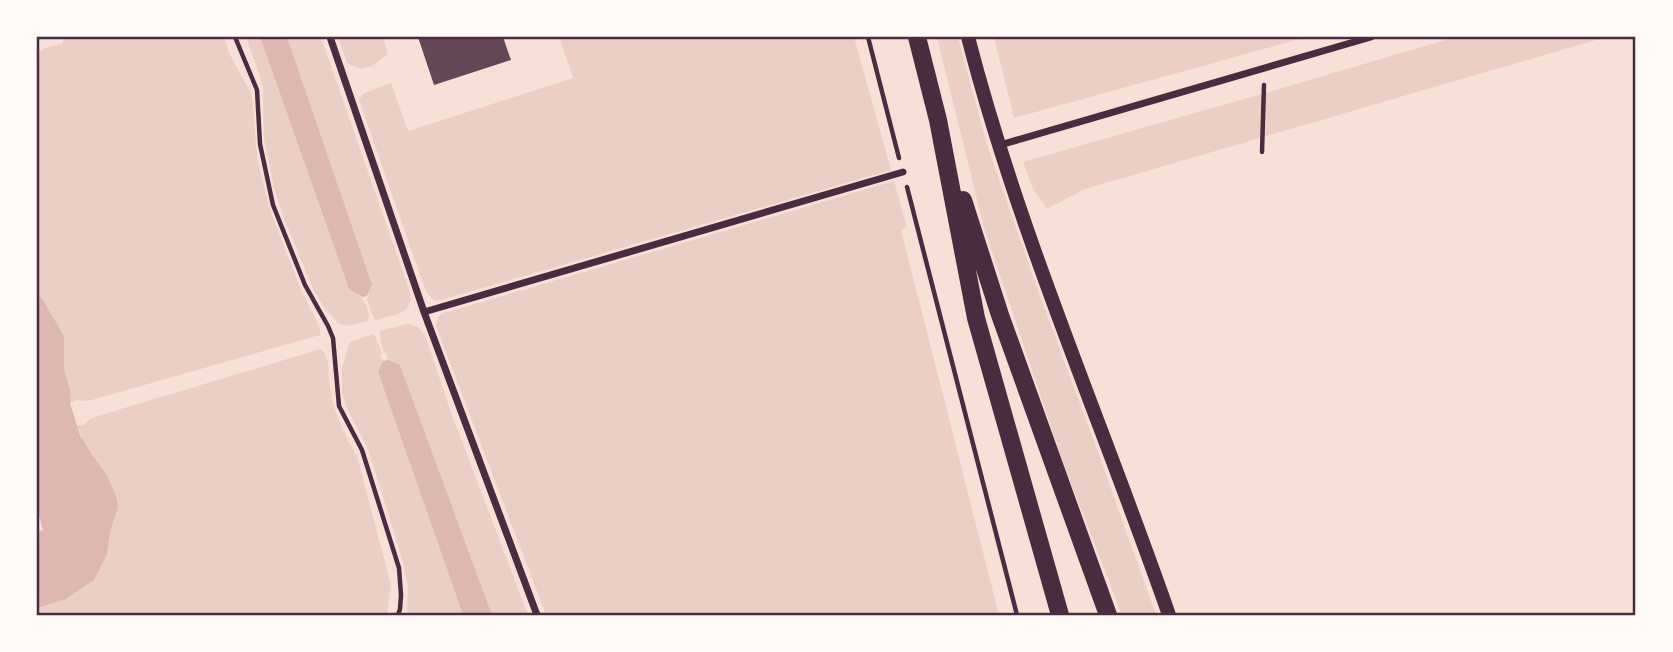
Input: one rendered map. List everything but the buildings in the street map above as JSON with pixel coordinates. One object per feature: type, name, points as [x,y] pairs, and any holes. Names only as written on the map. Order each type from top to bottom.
[{"type":"main road","points":[[917,37],[938,120],[976,318],[1060,615]]},
{"type":"main road","points":[[968,37],[982,91],[1032,243],[1169,615]]},
{"type":"main road","points":[[938,120],[1000,315],[1108,615]]},
{"type":"street","points":[[330,37],[424,312],[537,615]]},
{"type":"street","points":[[1000,145],[1371,37]]},
{"type":"street","points":[[424,312],[902,172]]},
{"type":"path","points":[[235,37],[257,90],[260,144],[273,205],[306,285],[333,338],[339,406],[362,450],[399,568],[401,595],[398,615]]},
{"type":"path","points":[[868,37],[1017,615]]},
{"type":"path","points":[[1262,152],[1262,94],[1266,67]]},
{"type":"shaded area","points":[[65,37],[224,37],[229,53],[252,95],[257,156],[270,210],[300,287],[320,327],[320,335],[88,401],[76,400],[70,403],[71,394],[64,368],[64,336],[37,294],[37,54],[45,48],[62,44]]},
{"type":"shaded area","points":[[246,37],[260,37],[349,289],[363,300],[370,316],[369,321],[347,326],[338,323],[325,309],[313,289],[274,188],[264,139],[263,86]]},
{"type":"shaded area","points":[[260,37],[287,37],[372,285],[367,296],[362,297],[349,289]]},
{"type":"shaded area","points":[[287,37],[321,37],[410,292],[409,305],[400,313],[375,320],[372,315],[367,300],[371,285]]},
{"type":"shaded area","points":[[338,37],[383,37],[388,54],[372,66],[360,69],[347,63]]},
{"type":"shaded area","points":[[559,37],[854,37],[891,170],[434,300],[426,292],[359,100],[364,93],[391,83],[408,131],[573,78]]},
{"type":"shaded area","points":[[937,37],[958,37],[988,148],[1156,615],[1122,615],[1064,465],[984,228]]},
{"type":"shaded area","points":[[994,37],[1307,37],[1014,118]]},
{"type":"shaded area","points":[[1455,37],[1606,37],[1085,189],[1047,209],[1033,189],[1023,162],[1262,94]]},
{"type":"shaded area","points":[[894,181],[907,227],[901,230],[999,615],[546,615],[436,326],[438,317],[444,313]]},
{"type":"shaded area","points":[[37,294],[64,336],[64,368],[71,394],[70,403],[80,435],[107,475],[118,508],[110,532],[107,554],[94,580],[64,600],[37,608],[37,532],[43,530],[37,509]]},
{"type":"shaded area","points":[[407,324],[418,327],[425,335],[452,415],[528,615],[492,615],[400,365],[388,360],[384,353],[379,331]]},
{"type":"shaded area","points":[[374,334],[383,361],[378,372],[463,615],[407,615],[408,587],[403,562],[368,449],[342,393],[342,368],[349,343]]},
{"type":"shaded area","points":[[321,349],[328,362],[337,414],[357,456],[391,585],[387,615],[37,615],[37,608],[64,600],[107,554],[110,532],[118,508],[107,475],[84,443],[77,425],[83,425],[91,418]]},
{"type":"shaded area","points":[[388,360],[400,365],[492,615],[463,615],[378,372],[383,361]]}]
